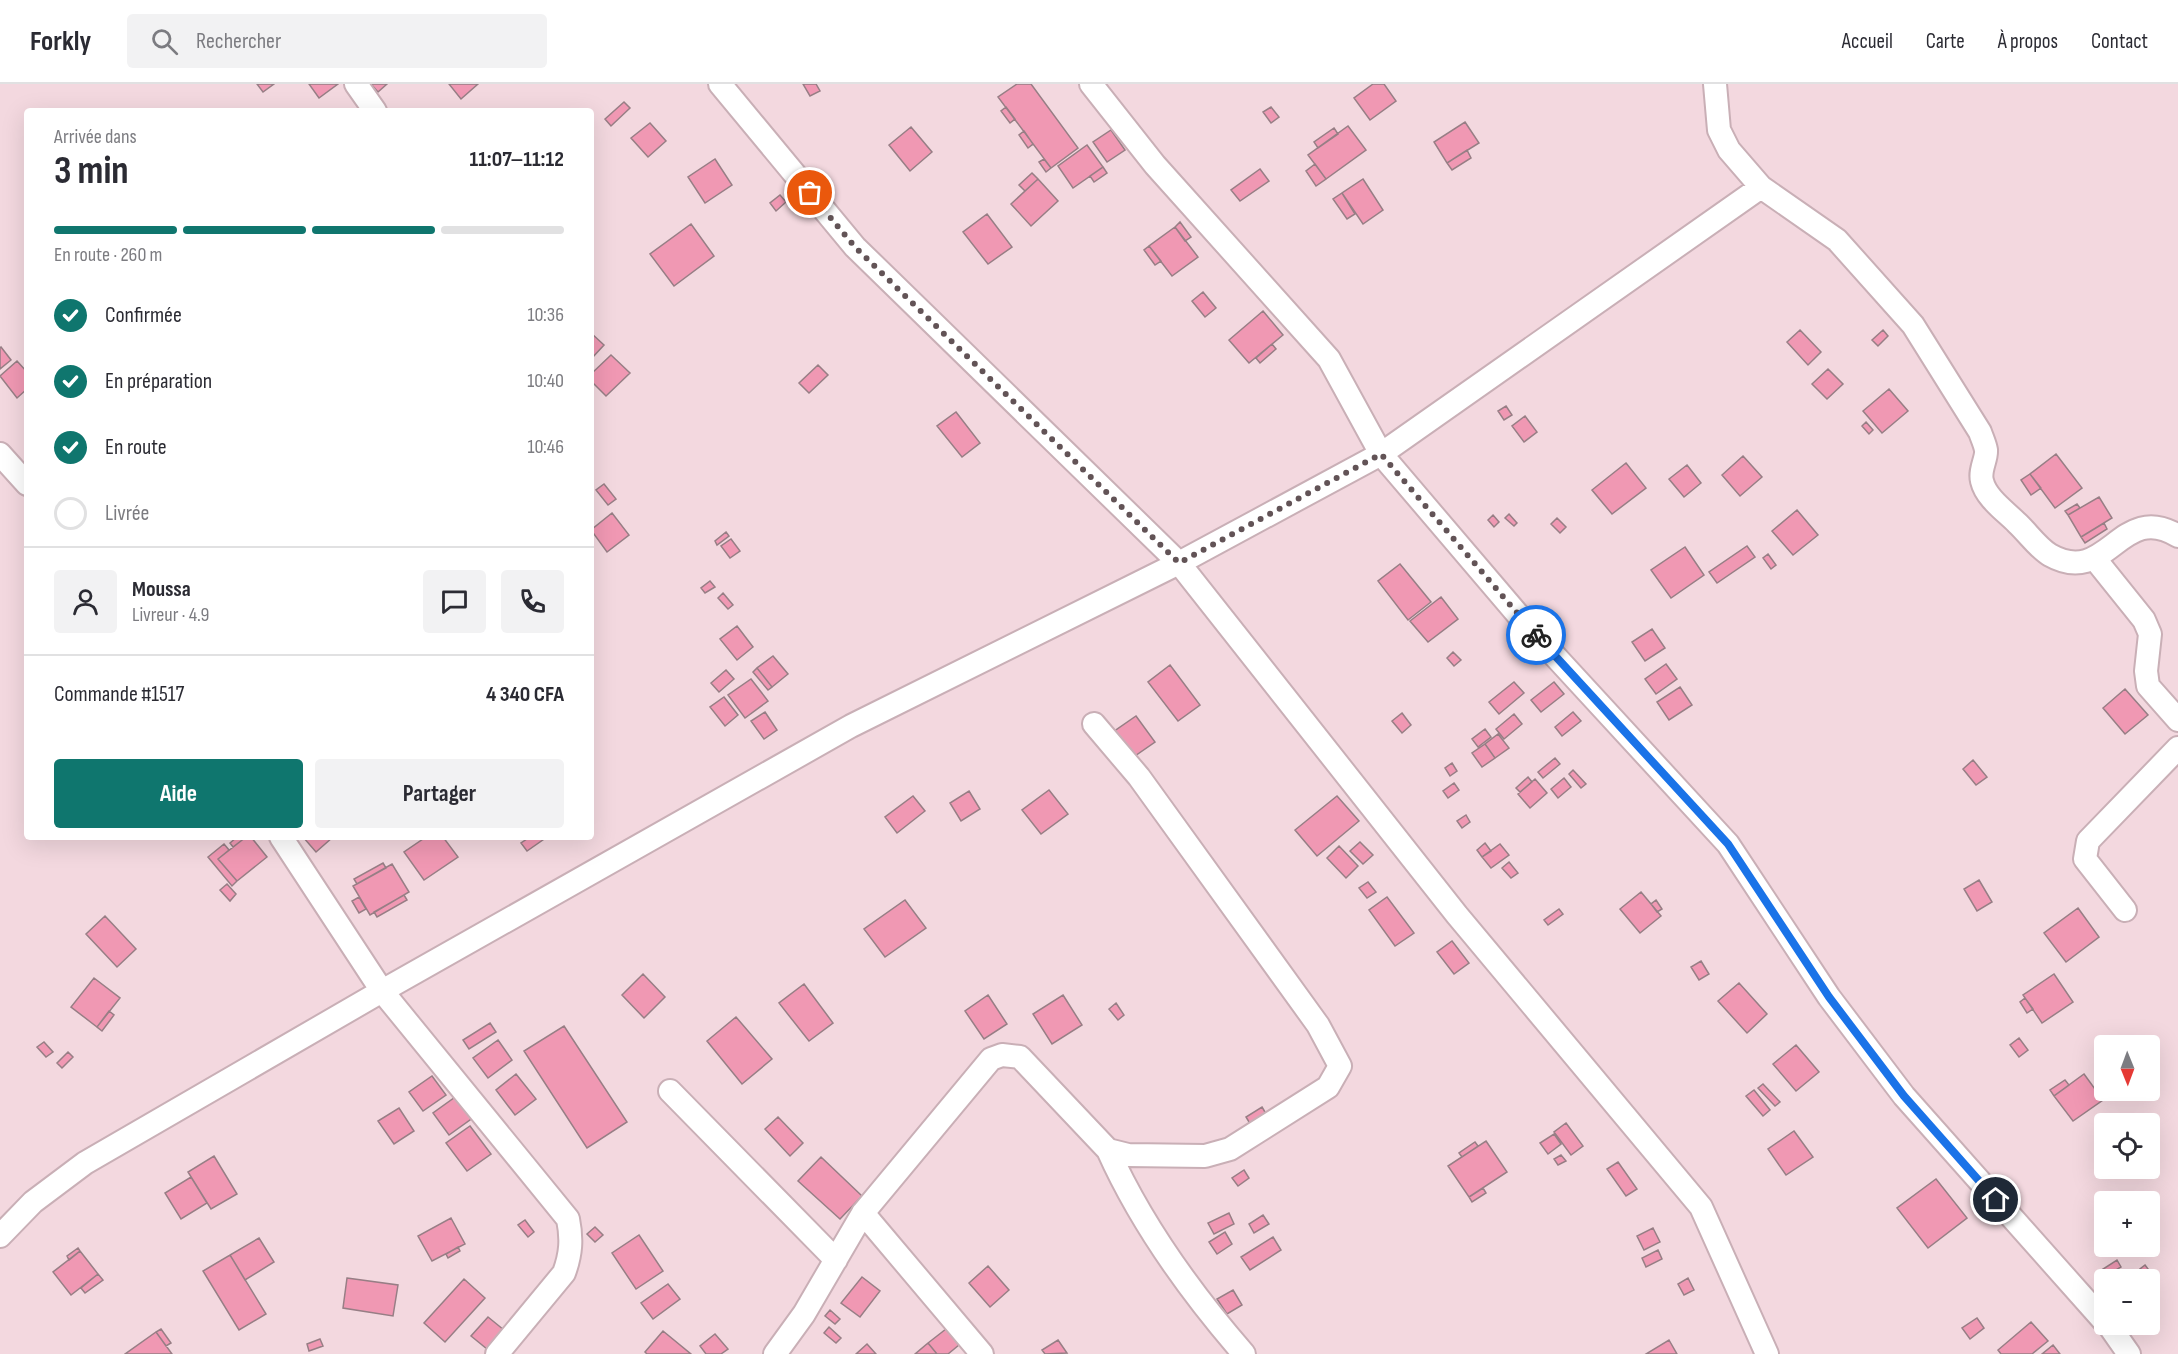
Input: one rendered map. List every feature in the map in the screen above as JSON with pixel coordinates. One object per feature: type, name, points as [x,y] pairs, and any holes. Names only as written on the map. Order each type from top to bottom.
[{"type":"street","points":[[356,84],[373,108]]},
{"type":"street","points":[[720,84],[855,247],[1179,563],[1457,915],[1701,1207],[1767,1354]]},
{"type":"street","points":[[1091,84],[1155,165],[1329,359],[1381,454],[1531,630],[1728,844],[1829,997],[1904,1096],[2094,1310]]},
{"type":"street","points":[[1715,84],[1719,130],[1729,150],[1761,187],[1837,240],[1913,325],[1980,432],[1987,451],[1982,465],[1982,481],[1991,497],[2050,555],[2073,562],[2095,559],[2141,526],[2163,527],[2178,536]]},
{"type":"street","points":[[0,1236],[33,1202],[85,1163],[382,991],[851,726],[1179,563],[1381,454],[1761,187]]},
{"type":"street","points":[[0,454],[24,481]]},
{"type":"street","points":[[2095,559],[2144,621],[2150,634],[2146,671],[2148,686],[2178,720]]},
{"type":"street","points":[[1094,724],[1138,777],[1318,1025],[1340,1066],[1328,1087],[1230,1149],[1204,1156],[1128,1155],[1108,1150]]},
{"type":"street","points":[[2125,910],[2085,859],[2088,841],[2178,748]]},
{"type":"street","points":[[282,840],[382,991],[568,1219],[572,1239],[570,1258],[564,1273],[496,1354]]},
{"type":"street","points":[[775,1354],[804,1314],[863,1213],[991,1059],[1002,1055],[1020,1057],[1108,1150],[1124,1185],[1194,1294],[1244,1354]]},
{"type":"street","points":[[670,1091],[836,1260]]},
{"type":"street","points":[[863,1213],[982,1354]]},
{"type":"street","points":[[2116,1335],[2129,1354]]},
{"type":"building","points":[[257,84],[274,84],[263,92]]},
{"type":"building","points":[[309,84],[338,84],[319,98]]},
{"type":"building","points":[[371,84],[387,84],[378,92]]},
{"type":"building","points":[[449,84],[478,84],[461,99]]},
{"type":"building","points":[[803,84],[816,84],[820,91],[810,96]]},
{"type":"building","points":[[1017,84],[1031,84],[1078,148],[1051,168],[998,97]]},
{"type":"building","points":[[1373,84],[1384,84],[1396,101],[1370,120],[1354,98]]},
{"type":"building","points":[[624,102],[630,108],[611,126],[605,119]]},
{"type":"building","points":[[1006,107],[1015,119],[1010,123],[1001,111]]},
{"type":"building","points":[[1271,107],[1279,117],[1271,123],[1263,112]]},
{"type":"building","points":[[1465,122],[1479,143],[1447,163],[1434,142]]},
{"type":"building","points":[[650,123],[666,141],[648,157],[631,138]]},
{"type":"building","points":[[1348,126],[1366,150],[1326,179],[1308,155]]},
{"type":"building","points":[[911,127],[932,152],[910,171],[889,145]]},
{"type":"building","points":[[1334,128],[1338,134],[1318,148],[1314,142]]},
{"type":"building","points":[[1111,130],[1125,150],[1107,162],[1093,142]]},
{"type":"building","points":[[1024,131],[1033,144],[1028,148],[1019,135]]},
{"type":"building","points":[[1087,145],[1103,167],[1073,188],[1058,166]]},
{"type":"building","points":[[1467,150],[1471,158],[1452,170],[1447,163]]},
{"type":"building","points":[[715,159],[732,185],[705,203],[688,177]]},
{"type":"building","points":[[1044,159],[1051,168],[1046,172],[1039,162]]},
{"type":"building","points":[[1315,164],[1326,179],[1316,186],[1306,171]]},
{"type":"building","points":[[1103,167],[1107,173],[1094,182],[1090,176]]},
{"type":"building","points":[[1260,169],[1269,181],[1240,201],[1231,190]]},
{"type":"building","points":[[1032,173],[1038,179],[1025,191],[1019,185]]},
{"type":"building","points":[[1038,179],[1058,201],[1031,226],[1011,204]]},
{"type":"building","points":[[1363,179],[1383,210],[1363,224],[1342,193]]},
{"type":"building","points":[[1342,193],[1355,214],[1347,219],[1333,199]]},
{"type":"building","points":[[780,195],[786,202],[776,211],[770,203]]},
{"type":"building","points":[[987,214],[1012,247],[988,264],[963,232]]},
{"type":"building","points":[[1180,222],[1191,237],[1185,241],[1175,227]]},
{"type":"building","points":[[691,224],[714,256],[674,286],[650,254]]},
{"type":"building","points":[[1175,227],[1198,257],[1172,276],[1149,246]]},
{"type":"building","points":[[1149,246],[1161,261],[1155,265],[1144,250]]},
{"type":"building","points":[[1203,292],[1216,308],[1205,317],[1192,301]]},
{"type":"building","points":[[1263,311],[1283,335],[1249,363],[1229,340]]},
{"type":"building","points":[[1800,330],[1821,352],[1808,365],[1787,342]]},
{"type":"building","points":[[1883,330],[1888,336],[1878,346],[1872,340]]},
{"type":"building","points":[[594,336],[604,345],[594,356]]},
{"type":"building","points":[[1272,344],[1276,349],[1260,363],[1256,358]]},
{"type":"building","points":[[0,348],[11,360],[0,369]]},
{"type":"building","points":[[611,355],[630,373],[606,396],[594,384],[594,371]]},
{"type":"building","points":[[17,361],[24,369],[24,392],[17,398],[0,376]]},
{"type":"building","points":[[818,365],[828,375],[809,393],[799,383]]},
{"type":"building","points":[[1828,369],[1843,384],[1827,399],[1812,384]]},
{"type":"building","points":[[1889,389],[1908,411],[1882,433],[1863,411]]},
{"type":"building","points":[[1506,406],[1512,415],[1504,420],[1498,411]]},
{"type":"building","points":[[956,412],[980,443],[962,457],[937,426]]},
{"type":"building","points":[[1525,416],[1537,432],[1524,442],[1512,426]]},
{"type":"building","points":[[1866,422],[1873,430],[1869,434],[1862,426]]},
{"type":"building","points":[[2056,454],[2082,488],[2055,508],[2030,474]]},
{"type":"building","points":[[1743,456],[1762,477],[1740,496],[1722,475]]},
{"type":"building","points":[[1626,463],[1646,488],[1612,514],[1592,490]]},
{"type":"building","points":[[1687,465],[1701,483],[1684,497],[1669,479]]},
{"type":"building","points":[[2030,474],[2041,488],[2031,495],[2021,480]]},
{"type":"building","points":[[604,484],[616,499],[608,505],[596,490]]},
{"type":"building","points":[[2099,497],[2112,518],[2081,537],[2068,515]]},
{"type":"building","points":[[2077,504],[2080,508],[2068,515],[2065,511]]},
{"type":"building","points":[[1797,510],[1818,535],[1793,555],[1772,531]]},
{"type":"building","points":[[612,513],[629,535],[607,552],[594,534],[594,528]]},
{"type":"building","points":[[1509,514],[1517,523],[1514,526],[1505,518]]},
{"type":"building","points":[[1493,515],[1499,522],[1494,527],[1488,520]]},
{"type":"building","points":[[1557,518],[1566,527],[1560,533],[1551,524]]},
{"type":"building","points":[[2104,523],[2107,529],[2085,543],[2081,537]]},
{"type":"building","points":[[726,532],[729,536],[717,545],[715,541]]},
{"type":"building","points":[[731,539],[740,551],[730,558],[721,546]]},
{"type":"building","points":[[1747,546],[1755,557],[1717,583],[1709,572]]},
{"type":"building","points":[[1685,547],[1704,575],[1671,598],[1651,570]]},
{"type":"building","points":[[1768,554],[1776,565],[1771,569],[1763,558]]},
{"type":"building","points":[[1400,564],[1431,602],[1408,620],[1378,581]]},
{"type":"building","points":[[710,581],[715,587],[705,593],[701,588]]},
{"type":"building","points":[[723,593],[733,605],[728,609],[718,598]]},
{"type":"building","points":[[1441,597],[1458,619],[1428,642],[1410,621]]},
{"type":"building","points":[[737,626],[753,647],[737,660],[720,639]]},
{"type":"building","points":[[1652,629],[1665,648],[1645,661],[1632,642]]},
{"type":"building","points":[[1453,652],[1461,660],[1454,666],[1447,658]]},
{"type":"building","points":[[773,656],[788,674],[772,687],[757,668]]},
{"type":"building","points":[[1666,664],[1677,679],[1656,694],[1645,679]]},
{"type":"building","points":[[1170,665],[1200,705],[1178,721],[1148,682]]},
{"type":"building","points":[[757,668],[772,687],[768,690],[753,672]]},
{"type":"building","points":[[726,670],[734,679],[719,692],[711,683]]},
{"type":"building","points":[[751,679],[768,701],[745,718],[728,695]]},
{"type":"building","points":[[1514,682],[1524,693],[1499,714],[1489,702]]},
{"type":"building","points":[[1554,682],[1564,694],[1541,712],[1531,700]]},
{"type":"building","points":[[1680,687],[1692,705],[1669,720],[1657,702]]},
{"type":"building","points":[[2125,689],[2148,715],[2125,734],[2103,708]]},
{"type":"building","points":[[724,697],[738,715],[725,726],[710,707]]},
{"type":"building","points":[[765,712],[777,730],[764,739],[751,721]]},
{"type":"building","points":[[1573,712],[1581,721],[1562,736],[1555,727]]},
{"type":"building","points":[[1402,713],[1411,725],[1402,733],[1392,721]]},
{"type":"building","points":[[1514,714],[1522,724],[1504,739],[1496,729]]},
{"type":"building","points":[[1136,716],[1155,742],[1132,758],[1113,732]]},
{"type":"building","points":[[1485,729],[1491,737],[1478,747],[1472,739]]},
{"type":"building","points":[[1498,734],[1509,748],[1495,758],[1485,744]]},
{"type":"building","points":[[1485,744],[1495,758],[1482,767],[1472,753]]},
{"type":"building","points":[[1555,758],[1560,764],[1543,778],[1538,772]]},
{"type":"building","points":[[1973,760],[1987,777],[1976,785],[1963,769]]},
{"type":"building","points":[[1452,763],[1457,771],[1450,776],[1445,768]]},
{"type":"building","points":[[1573,770],[1586,784],[1581,788],[1569,774]]},
{"type":"building","points":[[1528,777],[1532,782],[1520,792],[1516,788]]},
{"type":"building","points":[[1564,778],[1571,787],[1558,798],[1551,789]]},
{"type":"building","points":[[1535,779],[1547,793],[1530,808],[1518,794]]},
{"type":"building","points":[[1454,783],[1459,790],[1448,798],[1443,791]]},
{"type":"building","points":[[1049,790],[1068,814],[1041,834],[1022,810]]},
{"type":"building","points":[[969,791],[980,809],[961,821],[950,803]]},
{"type":"building","points":[[913,796],[925,811],[897,833],[885,817]]},
{"type":"building","points":[[1337,796],[1359,821],[1317,856],[1295,830]]},
{"type":"building","points":[[1466,815],[1470,822],[1462,828],[1457,821]]},
{"type":"building","points":[[234,840],[242,840],[233,847],[230,843]]},
{"type":"building","points":[[242,840],[253,840],[267,857],[237,881],[218,859]]},
{"type":"building","points":[[306,840],[330,840],[316,852]]},
{"type":"building","points":[[422,840],[445,840],[458,857],[424,880],[404,852]]},
{"type":"building","points":[[526,840],[543,840],[527,851],[521,843]]},
{"type":"building","points":[[1360,842],[1373,855],[1363,864],[1350,851]]},
{"type":"building","points":[[1485,843],[1491,851],[1482,857],[1477,850]]},
{"type":"building","points":[[224,844],[229,850],[218,859],[237,881],[232,886],[208,857]]},
{"type":"building","points":[[1500,844],[1509,855],[1491,868],[1482,857]]},
{"type":"building","points":[[1339,846],[1358,866],[1346,878],[1327,858]]},
{"type":"building","points":[[1509,862],[1518,873],[1511,878],[1502,868]]},
{"type":"building","points":[[383,863],[386,868],[357,884],[354,879]]},
{"type":"building","points":[[392,864],[409,892],[370,915],[353,886]]},
{"type":"building","points":[[1979,880],[1992,902],[1977,911],[1964,889]]},
{"type":"building","points":[[1368,882],[1376,892],[1367,898],[1359,888]]},
{"type":"building","points":[[227,884],[236,894],[230,901],[220,890]]},
{"type":"building","points":[[1641,892],[1661,916],[1640,933],[1620,909]]},
{"type":"building","points":[[404,895],[407,900],[377,917],[374,912]]},
{"type":"building","points":[[359,897],[366,909],[359,913],[352,901]]},
{"type":"building","points":[[1387,897],[1414,933],[1395,946],[1369,910]]},
{"type":"building","points":[[905,900],[926,928],[885,957],[864,929]]},
{"type":"building","points":[[1656,900],[1662,909],[1657,912],[1651,904]]},
{"type":"building","points":[[2078,908],[2099,937],[2066,962],[2044,933]]},
{"type":"building","points":[[1559,909],[1563,914],[1548,925],[1544,920]]},
{"type":"building","points":[[105,916],[136,949],[117,967],[86,934]]},
{"type":"building","points":[[1452,941],[1469,963],[1454,974],[1437,952]]},
{"type":"building","points":[[1701,961],[1709,974],[1699,980],[1691,967]]},
{"type":"building","points":[[643,974],[665,997],[644,1018],[622,995]]},
{"type":"building","points":[[2054,974],[2073,1002],[2042,1023],[2023,995]]},
{"type":"building","points":[[94,978],[120,998],[97,1027],[71,1007]]},
{"type":"building","points":[[1739,983],[1767,1014],[1747,1033],[1718,1001]]},
{"type":"building","points":[[804,984],[833,1023],[809,1041],[779,1003]]},
{"type":"building","points":[[988,995],[1007,1024],[984,1039],[965,1011]]},
{"type":"building","points":[[1063,995],[1082,1025],[1052,1044],[1033,1014]]},
{"type":"building","points":[[2025,998],[2033,1009],[2027,1013],[2020,1002]]},
{"type":"building","points":[[1116,1003],[1124,1015],[1118,1020],[1109,1009]]},
{"type":"building","points":[[109,1011],[114,1015],[102,1031],[97,1027]]},
{"type":"building","points":[[736,1017],[772,1059],[742,1084],[707,1041]]},
{"type":"building","points":[[490,1023],[496,1032],[469,1049],[463,1040]]},
{"type":"building","points":[[564,1026],[627,1122],[587,1148],[524,1051]]},
{"type":"building","points":[[2019,1038],[2028,1050],[2019,1057],[2010,1045]]},
{"type":"building","points":[[498,1040],[512,1060],[488,1078],[473,1058]]},
{"type":"building","points":[[44,1042],[53,1052],[46,1057],[37,1047]]},
{"type":"building","points":[[1796,1045],[1819,1072],[1796,1091],[1773,1064]]},
{"type":"building","points":[[68,1052],[73,1057],[62,1068],[57,1063]]},
{"type":"building","points":[[516,1074],[536,1099],[515,1115],[496,1090]]},
{"type":"building","points":[[2084,1074],[2094,1088],[2094,1101],[2102,1101],[2073,1121],[2054,1096]]},
{"type":"building","points":[[432,1076],[446,1095],[423,1111],[409,1092]]},
{"type":"building","points":[[2065,1080],[2069,1085],[2054,1096],[2050,1090]]},
{"type":"building","points":[[1763,1084],[1780,1102],[1775,1106],[1758,1088]]},
{"type":"building","points":[[1754,1090],[1770,1110],[1763,1116],[1746,1096]]},
{"type":"building","points":[[458,1095],[474,1117],[449,1135],[433,1113]]},
{"type":"building","points":[[1262,1107],[1268,1117],[1252,1127],[1246,1117]]},
{"type":"building","points":[[399,1108],[414,1131],[394,1144],[378,1121]]},
{"type":"building","points":[[778,1117],[803,1143],[790,1156],[765,1129]]},
{"type":"building","points":[[1566,1123],[1583,1146],[1571,1155],[1554,1132]]},
{"type":"building","points":[[470,1126],[491,1154],[467,1171],[446,1143]]},
{"type":"building","points":[[1794,1131],[1813,1157],[1786,1175],[1768,1149]]},
{"type":"building","points":[[1554,1134],[1561,1144],[1548,1154],[1540,1143]]},
{"type":"building","points":[[1486,1141],[1507,1172],[1469,1197],[1448,1166]]},
{"type":"building","points":[[1475,1142],[1478,1146],[1462,1157],[1459,1153]]},
{"type":"building","points":[[1561,1155],[1566,1161],[1558,1165],[1554,1159]]},
{"type":"building","points":[[214,1156],[237,1194],[211,1209],[188,1172]]},
{"type":"building","points":[[821,1157],[862,1196],[840,1219],[798,1181]]},
{"type":"building","points":[[1618,1162],[1637,1189],[1626,1196],[1607,1169]]},
{"type":"building","points":[[1244,1170],[1249,1178],[1238,1186],[1232,1178]]},
{"type":"building","points":[[191,1177],[207,1203],[181,1219],[165,1193]]},
{"type":"building","points":[[1936,1179],[1967,1218],[1928,1248],[1897,1208]]},
{"type":"building","points":[[1483,1188],[1486,1193],[1472,1202],[1469,1197]]},
{"type":"building","points":[[1229,1213],[1234,1224],[1214,1234],[1208,1223]]},
{"type":"building","points":[[1263,1215],[1269,1224],[1254,1233],[1249,1224]]},
{"type":"building","points":[[451,1218],[465,1244],[432,1261],[418,1236]]},
{"type":"building","points":[[525,1220],[534,1232],[528,1237],[518,1225]]},
{"type":"building","points":[[595,1227],[603,1235],[595,1242],[587,1234]]},
{"type":"building","points":[[1653,1228],[1660,1242],[1644,1250],[1637,1236]]},
{"type":"building","points":[[1225,1232],[1232,1244],[1217,1254],[1209,1242]]},
{"type":"building","points":[[639,1235],[663,1271],[636,1289],[612,1253]]},
{"type":"building","points":[[1273,1237],[1281,1250],[1250,1270],[1241,1257]]},
{"type":"building","points":[[259,1238],[274,1262],[245,1280],[230,1255]]},
{"type":"building","points":[[458,1247],[460,1251],[448,1258],[446,1254]]},
{"type":"building","points":[[78,1248],[80,1251],[69,1260],[67,1256]]},
{"type":"building","points":[[1658,1250],[1662,1259],[1646,1267],[1642,1258]]},
{"type":"building","points":[[80,1251],[98,1274],[71,1295],[53,1272]]},
{"type":"building","points":[[230,1255],[266,1314],[239,1330],[203,1271]]},
{"type":"building","points":[[2117,1260],[2121,1267],[2118,1269],[2103,1269]]},
{"type":"building","points":[[988,1266],[1009,1290],[990,1307],[969,1283]]},
{"type":"building","points":[[98,1274],[103,1280],[85,1293],[81,1288]]},
{"type":"building","points":[[862,1277],[880,1291],[860,1317],[841,1303]]},
{"type":"building","points":[[347,1278],[398,1285],[393,1316],[343,1308]]},
{"type":"building","points":[[1688,1278],[1694,1290],[1684,1295],[1678,1284]]},
{"type":"building","points":[[464,1279],[485,1298],[445,1342],[424,1323]]},
{"type":"building","points":[[668,1284],[680,1299],[653,1319],[641,1303]]},
{"type":"building","points":[[1233,1290],[1242,1305],[1227,1314],[1217,1299]]},
{"type":"building","points":[[830,1310],[840,1319],[835,1324],[825,1316]]},
{"type":"building","points":[[488,1317],[504,1330],[487,1349],[471,1336]]},
{"type":"building","points":[[1977,1318],[1984,1328],[1970,1339],[1962,1328]]},
{"type":"building","points":[[2031,1322],[2048,1341],[2032,1354],[2001,1354],[1998,1350]]},
{"type":"building","points":[[829,1327],[841,1338],[836,1343],[824,1333]]},
{"type":"building","points":[[161,1329],[171,1343],[166,1346],[156,1332]]},
{"type":"building","points":[[946,1329],[959,1345],[948,1354],[937,1354],[928,1343]]},
{"type":"building","points":[[663,1331],[691,1354],[647,1354],[645,1352]]},
{"type":"building","points":[[156,1332],[172,1354],[125,1354]]},
{"type":"building","points":[[715,1334],[728,1349],[721,1354],[706,1354],[700,1346]]},
{"type":"building","points":[[320,1339],[323,1346],[309,1351],[307,1344]]},
{"type":"building","points":[[1058,1340],[1067,1353],[1045,1354],[1042,1350]]},
{"type":"building","points":[[1669,1340],[1677,1354],[1646,1354]]},
{"type":"building","points":[[928,1343],[937,1354],[915,1354]]},
{"type":"building","points":[[867,1344],[876,1354],[856,1354]]},
{"type":"building","points":[[2053,1345],[2060,1354],[2042,1354]]},
{"type":"way so far","points":[[810,193],[855,247],[1179,563],[1381,454],[1536,635]]},
{"type":"route","points":[[1536,635],[1728,844],[1829,997],[1904,1096],[1996,1200]]}]
